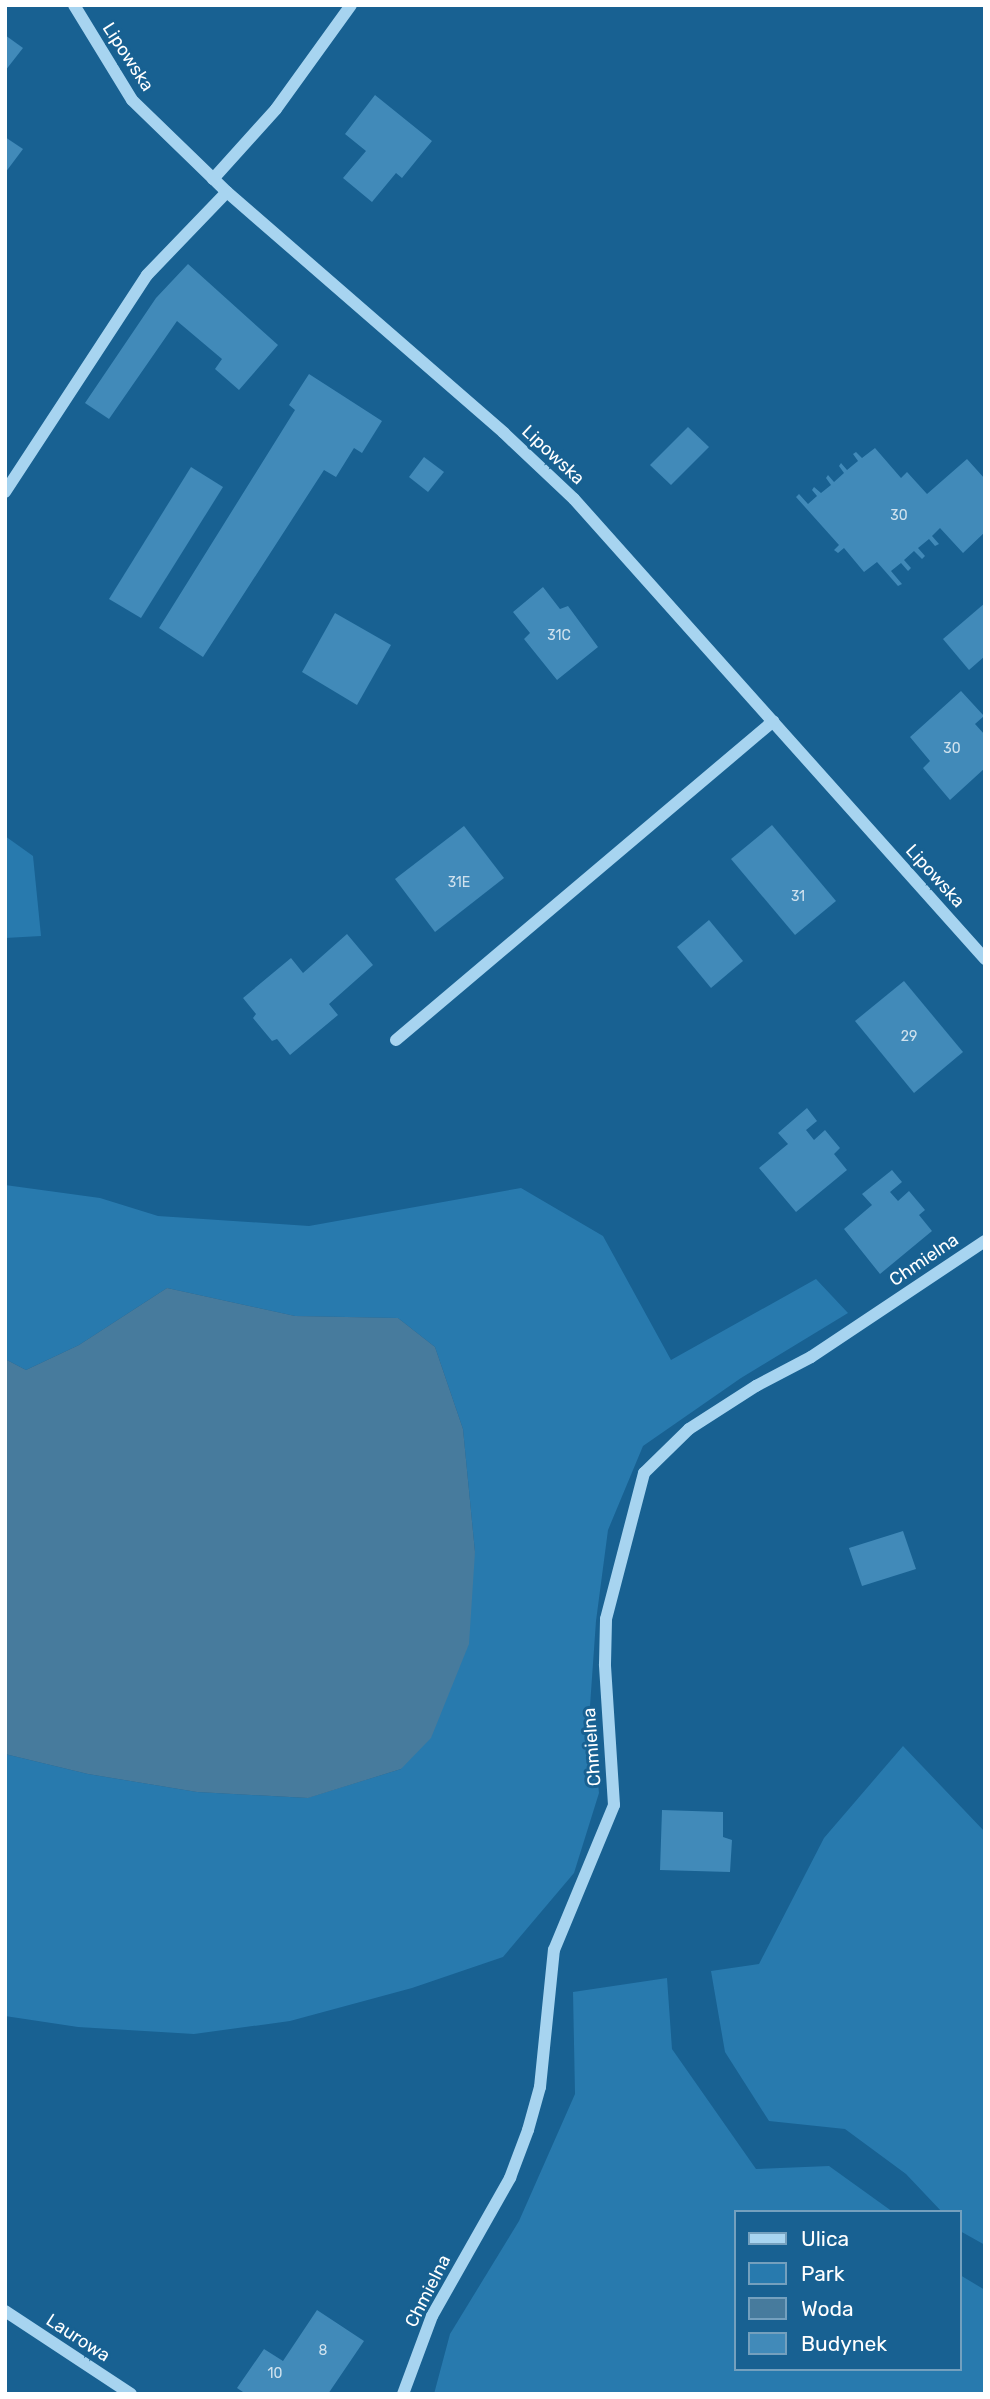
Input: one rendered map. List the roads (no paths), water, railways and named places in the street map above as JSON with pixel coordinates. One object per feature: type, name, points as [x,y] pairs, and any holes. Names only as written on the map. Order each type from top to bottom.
[{"type":"street","name":"Lipowska","points":[[74,5],[132,100],[227,192],[504,433],[574,499],[985,959]]},
{"type":"street","points":[[213,179],[276,109],[351,5]]},
{"type":"street","points":[[5,492],[147,275],[227,192]]},
{"type":"street","points":[[396,1040],[773,722]]},
{"type":"street","name":"Chmielna","points":[[403,2394],[432,2316],[510,2178],[540,2087],[554,1950],[614,1805],[605,1664],[606,1619],[644,1473],[689,1429],[756,1386],[811,1357],[985,1241]]},
{"type":"street","name":"Laurowa","points":[[5,2312],[131,2394]]},
{"type":"water","points":[[167,1288],[295,1316],[398,1318],[435,1347],[463,1429],[475,1552],[469,1644],[431,1738],[401,1769],[308,1798],[197,1792],[88,1774],[5,1754],[5,1359],[26,1370],[79,1345]]}]
